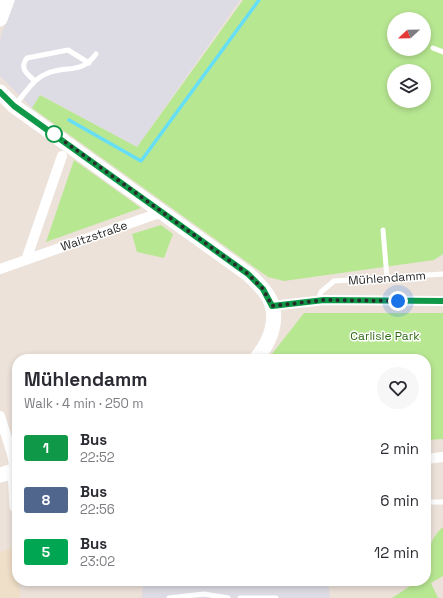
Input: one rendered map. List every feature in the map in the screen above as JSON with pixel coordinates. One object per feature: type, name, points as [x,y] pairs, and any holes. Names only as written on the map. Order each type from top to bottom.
[{"type":"street","points":[[0,19],[7,0]]},
{"type":"street","points":[[0,92],[14,106],[248,274],[263,289],[272,306],[274,318],[270,339],[260,354]]},
{"type":"street","points":[[26,260],[62,156]]},
{"type":"street","name":"Waitzstraße","points":[[0,269],[162,212]]},
{"type":"street","name":"Mühlendamm","points":[[272,306],[317,301],[443,301]]},
{"type":"street","points":[[0,416],[12,454]]},
{"type":"street","points":[[431,458],[443,457]]},
{"type":"street","points":[[0,475],[12,471]]},
{"type":"lane","points":[[433,48],[443,52]]},
{"type":"lane","points":[[35,81],[23,68],[27,58],[68,50],[89,64]]},
{"type":"lane","points":[[14,106],[35,81],[44,74],[54,71],[80,68],[89,64],[96,54]]},
{"type":"lane","points":[[383,230],[387,278]]},
{"type":"lane","name":"Mühlendamm","points":[[317,301],[321,292],[334,281],[443,274]]},
{"type":"lane","points":[[431,502],[443,502]]},
{"type":"lane","points":[[168,598],[204,594],[228,598]]},
{"type":"lane","points":[[240,598],[276,598]]},
{"type":"shaded area","points":[[15,0],[240,0],[137,147],[41,95],[32,108],[0,76],[0,42],[2,32]]},
{"type":"shaded area","points":[[11,548],[12,586],[20,586],[20,598],[0,598],[0,552]]},
{"type":"shaded area","points":[[143,586],[329,586],[330,598],[142,598]]},
{"type":"green space","points":[[243,0],[443,0],[443,254],[434,260],[284,281],[268,277],[32,108],[40,95],[137,147]]},
{"type":"green space","points":[[74,160],[141,208],[46,242]]},
{"type":"green space","points":[[161,225],[173,234],[164,258],[137,252],[132,234]]},
{"type":"green space","name":"Carlisle Park","points":[[304,313],[443,313],[443,439],[431,440],[431,354],[272,354]]},
{"type":"green space","points":[[443,527],[443,576],[431,583],[431,545],[438,532]]},
{"type":"green space","points":[[431,583],[438,598],[392,598],[410,586],[431,586]]},
{"type":"waterway","points":[[69,120],[141,161],[259,0]]},
{"type":"bus line","name":"1","points":[[0,92],[14,106],[248,274],[269,297],[272,306],[324,300],[443,301]]},
{"type":"route","points":[[54,134],[248,274],[269,297],[272,306],[324,300],[398,301]]}]
